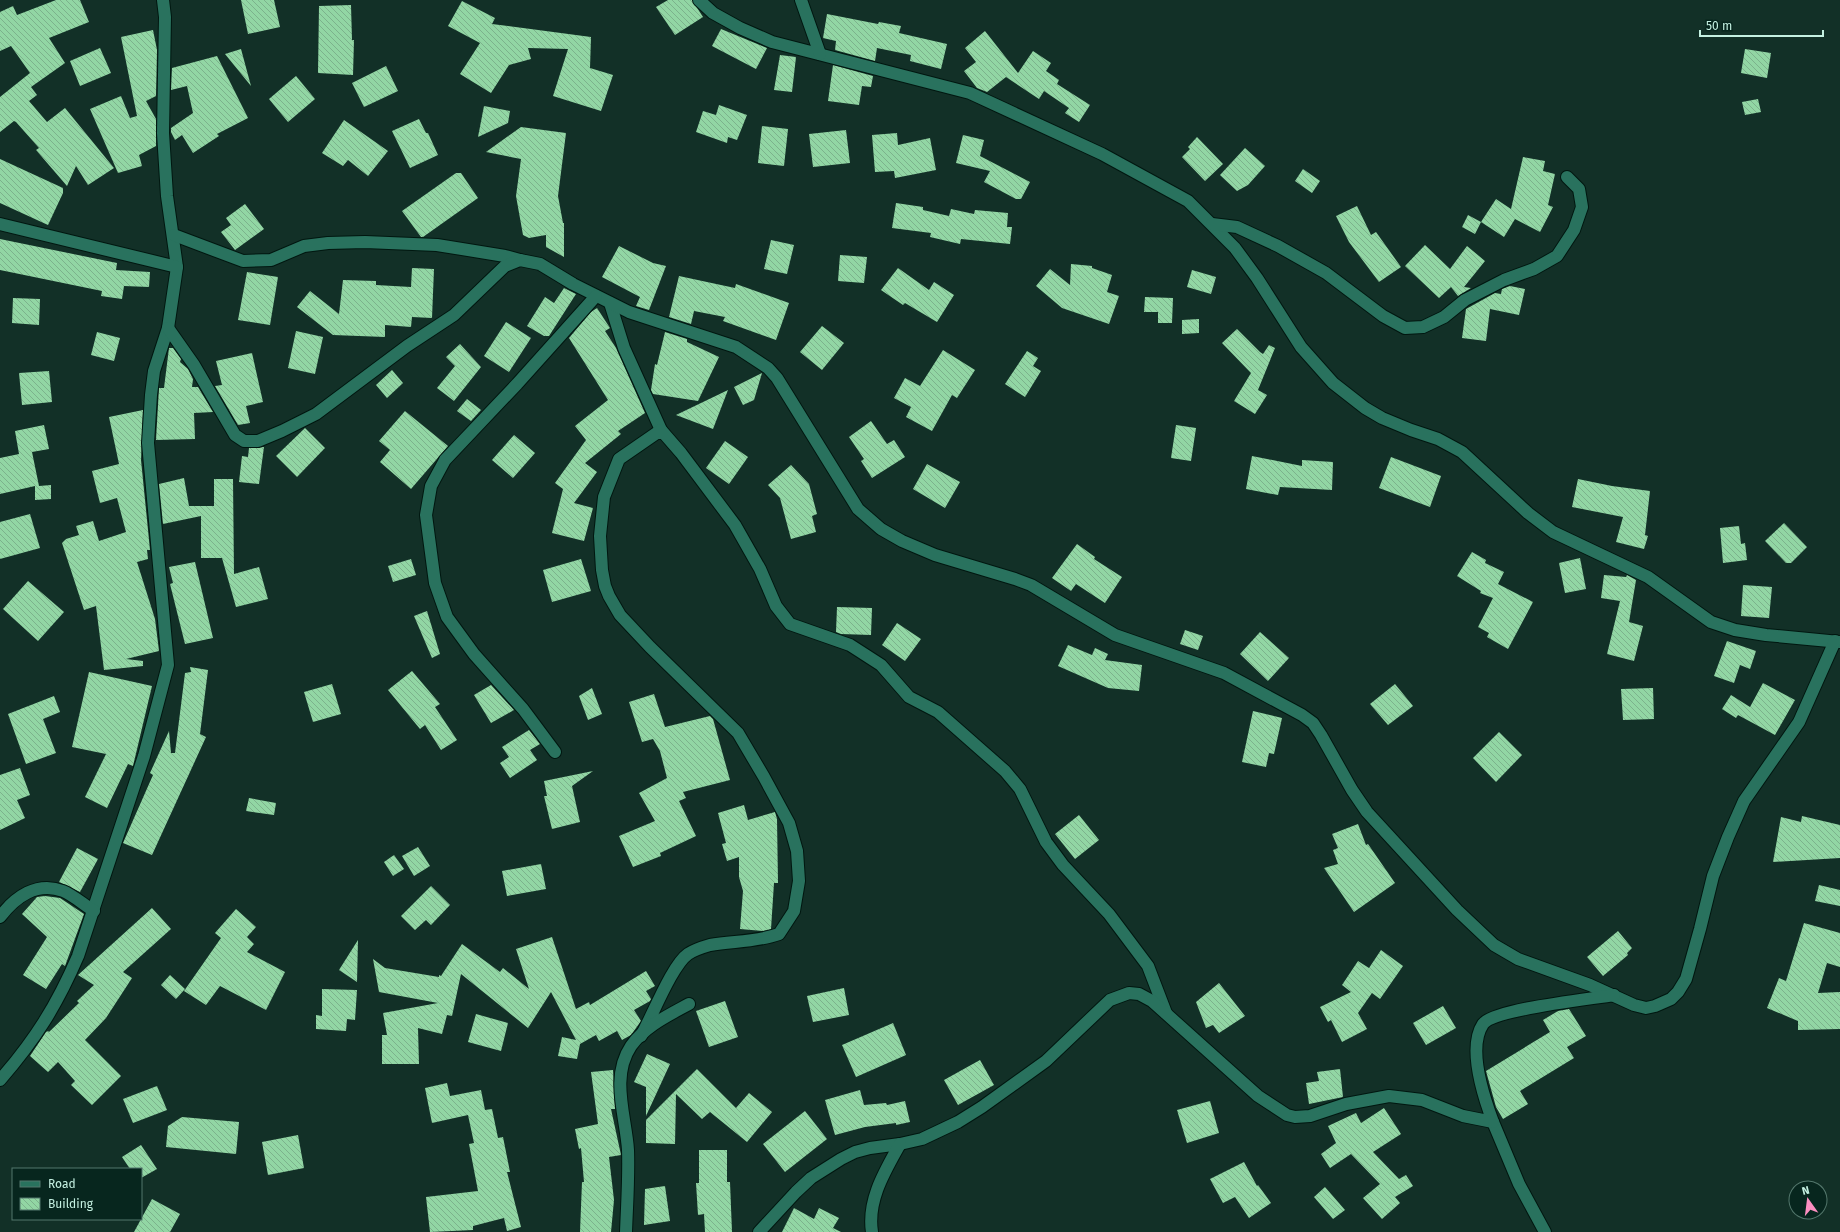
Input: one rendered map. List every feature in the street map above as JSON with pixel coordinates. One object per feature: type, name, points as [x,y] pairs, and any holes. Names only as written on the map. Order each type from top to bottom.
[{"type":"street","points":[[0,1080],[29,1046],[57,1002],[78,956],[94,911],[131,791],[144,756],[168,665],[148,443],[154,371],[168,328],[177,268],[174,235],[167,196],[163,133],[165,17],[162,0]]},
{"type":"street","points":[[174,235],[243,261],[270,260],[304,246],[328,243],[365,242],[437,245],[504,256],[540,264],[596,296],[629,312],[736,347],[751,355],[768,368],[788,395],[858,509],[881,529],[902,541],[935,555],[1015,578],[1031,585],[1115,635],[1224,673],[1302,715],[1313,723],[1352,790],[1367,812],[1457,910],[1494,945],[1518,959],[1614,995],[1634,1005],[1646,1008],[1663,1003],[1678,992],[1686,979],[1713,876],[1744,801],[1799,722],[1837,641],[1766,635],[1735,630],[1711,622],[1648,577],[1553,532],[1528,513],[1462,452],[1438,439],[1411,430],[1365,408],[1332,383],[1301,347],[1240,254],[1188,201],[1102,154],[970,93],[772,42],[740,28],[713,13],[699,0]]},
{"type":"street","points":[[801,0],[820,54]]},
{"type":"street","points":[[1212,224],[1237,227],[1278,246],[1326,273],[1383,316],[1405,328],[1424,327],[1444,317],[1465,300],[1504,280],[1534,269],[1557,256],[1574,230],[1582,207],[1579,189],[1567,177]]},
{"type":"street","points":[[0,224],[177,268]]},
{"type":"street","points":[[168,328],[194,365],[235,435],[244,441],[258,441],[282,432],[316,414],[407,346],[454,315],[505,266],[520,260]]},
{"type":"street","points":[[555,752],[523,709],[474,654],[447,617],[435,583],[426,515],[431,486],[445,460],[517,384],[596,296]]},
{"type":"street","points":[[610,303],[624,348],[661,430],[735,525],[760,569],[776,606],[790,624],[850,645],[881,665],[909,697],[938,712],[1006,771],[1020,789],[1046,842],[1064,865],[1109,914],[1148,966],[1166,1013]]},
{"type":"street","points":[[641,1036],[672,974],[688,954],[709,946],[754,941],[779,934],[794,911],[799,881],[797,851],[789,823],[738,733],[650,647],[620,614],[605,586],[602,570],[600,536],[604,497],[619,459],[661,430]]},
{"type":"street","points":[[0,917],[19,896],[42,887],[63,891],[94,911]]},
{"type":"street","points":[[759,1232],[796,1192],[828,1166],[855,1152],[870,1148],[900,1144],[922,1138],[982,1107],[1046,1061],[1110,1000],[1129,993],[1139,994],[1152,1001],[1258,1096],[1287,1115],[1295,1117],[1310,1116],[1346,1104],[1389,1096],[1422,1100],[1463,1116],[1493,1122]]},
{"type":"street","points":[[1544,1232],[1519,1184],[1484,1099],[1478,1071],[1477,1052],[1480,1029],[1487,1020],[1503,1014],[1614,995]]},
{"type":"street","points":[[626,1232],[629,1191],[628,1148],[621,1097],[622,1067],[632,1045],[641,1036],[654,1024],[690,1004]]},
{"type":"street","points":[[872,1232],[870,1219],[876,1190],[900,1144]]},
{"type":"building","points":[[56,0],[80,0],[89,22],[49,38],[65,63],[31,87],[37,95],[29,101],[47,122],[65,108],[114,168],[88,185],[76,166],[67,186],[36,150],[39,148],[16,122],[14,121],[0,132],[0,97],[30,73],[11,46],[0,51],[0,12],[13,6],[17,15]]},
{"type":"building","points":[[241,0],[274,0],[280,27],[248,34]]},
{"type":"building","points":[[668,0],[692,0],[703,17],[675,35],[656,7]]},
{"type":"building","points":[[462,1],[495,18],[492,24],[591,37],[590,68],[613,75],[601,111],[553,96],[568,49],[528,48],[531,59],[509,65],[491,93],[460,74],[480,43],[448,26]]},
{"type":"building","points":[[351,5],[352,40],[354,40],[353,75],[318,73],[319,6]]},
{"type":"building","points":[[827,14],[878,24],[879,22],[901,26],[899,33],[947,44],[941,69],[910,61],[911,55],[877,48],[875,61],[835,50],[836,41],[823,38]]},
{"type":"building","points":[[721,29],[767,48],[756,69],[712,46]]},
{"type":"building","points":[[153,30],[157,50],[156,96],[146,101],[156,119],[156,146],[139,155],[142,166],[118,173],[90,109],[121,96],[130,118],[137,116],[121,37]]},
{"type":"building","points":[[985,31],[1018,73],[1033,51],[1051,63],[1046,71],[1059,80],[1057,84],[1090,105],[1079,122],[1065,113],[1069,108],[1044,91],[1039,99],[1006,77],[987,92],[977,88],[964,71],[976,62],[965,48]]},
{"type":"building","points":[[100,48],[111,73],[80,86],[70,61]]},
{"type":"building","points":[[241,49],[251,86],[225,54]]},
{"type":"building","points":[[1745,49],[1771,53],[1767,78],[1741,73]]},
{"type":"building","points":[[780,55],[796,57],[792,92],[774,90]]},
{"type":"building","points":[[217,56],[248,118],[217,134],[219,136],[193,153],[182,135],[175,140],[171,132],[171,128],[193,113],[187,86],[171,90],[172,68]]},
{"type":"building","points":[[833,65],[873,76],[871,87],[862,86],[859,105],[828,101]]},
{"type":"building","points":[[386,66],[398,91],[364,107],[352,83]]},
{"type":"building","points":[[296,76],[315,99],[288,122],[269,99]]},
{"type":"building","points":[[1758,99],[1761,112],[1745,115],[1742,102]]},
{"type":"building","points":[[719,105],[747,115],[737,140],[728,137],[727,143],[696,132],[703,111],[716,115]]},
{"type":"building","points":[[484,106],[510,111],[508,123],[478,137]]},
{"type":"building","points":[[419,119],[426,133],[428,133],[438,155],[410,168],[392,131]]},
{"type":"building","points":[[344,120],[388,151],[368,176],[348,160],[343,166],[322,153]]},
{"type":"building","points":[[762,126],[788,129],[784,166],[758,163]]},
{"type":"building","points":[[521,127],[566,133],[558,196],[564,223],[564,257],[546,247],[546,235],[529,238],[523,235],[516,196],[521,159],[486,152]]},
{"type":"building","points":[[846,130],[850,163],[813,167],[809,134]]},
{"type":"building","points":[[897,133],[898,145],[930,138],[936,170],[895,178],[894,171],[875,172],[872,135]]},
{"type":"building","points":[[963,135],[984,140],[980,156],[1030,182],[1021,199],[1016,199],[984,182],[990,171],[956,163]]},
{"type":"building","points":[[1197,137],[1223,164],[1205,181],[1182,157],[1190,149],[1188,147]]},
{"type":"building","points":[[1245,148],[1265,166],[1248,185],[1237,191],[1220,175]]},
{"type":"building","points":[[1523,157],[1545,161],[1543,171],[1555,174],[1548,205],[1553,207],[1540,232],[1515,219],[1504,237],[1481,222],[1496,199],[1511,209]]},
{"type":"building","points":[[0,159],[63,188],[63,193],[48,225],[0,203]]},
{"type":"building","points":[[1303,169],[1320,181],[1312,193],[1295,181]]},
{"type":"building","points":[[456,173],[461,173],[478,198],[421,237],[402,211]]},
{"type":"building","points":[[896,203],[923,207],[923,210],[949,216],[951,209],[974,214],[975,210],[1008,213],[1007,227],[1012,227],[1010,244],[961,239],[960,244],[930,237],[931,233],[892,228]]},
{"type":"building","points":[[245,204],[264,229],[235,250],[221,232],[231,225],[226,218]]},
{"type":"building","points":[[1357,206],[1371,235],[1376,232],[1401,267],[1379,282],[1349,242],[1336,216]]},
{"type":"building","points":[[1468,215],[1481,222],[1475,234],[1462,227]]},
{"type":"building","points":[[0,239],[117,263],[116,270],[150,272],[149,287],[124,286],[122,299],[101,296],[102,291],[0,270]]},
{"type":"building","points":[[771,240],[794,245],[787,274],[764,269]]},
{"type":"building","points":[[1425,245],[1450,269],[1467,246],[1485,261],[1464,287],[1471,288],[1458,296],[1451,287],[1439,298],[1405,266]]},
{"type":"building","points":[[619,246],[653,263],[666,266],[649,310],[636,306],[640,297],[602,277]]},
{"type":"building","points":[[840,255],[867,257],[864,283],[838,281]]},
{"type":"building","points":[[1071,264],[1092,266],[1092,268],[1112,275],[1107,292],[1119,296],[1109,324],[1062,308],[1036,286],[1050,269],[1070,285]]},
{"type":"building","points":[[412,268],[434,269],[432,318],[412,317],[411,327],[385,325],[385,337],[333,335],[297,307],[310,291],[339,314],[343,280],[376,281],[376,285],[411,287]]},
{"type":"building","points":[[898,268],[929,290],[934,282],[954,295],[937,322],[905,303],[903,305],[881,290]]},
{"type":"building","points":[[1192,270],[1216,277],[1211,294],[1187,287]]},
{"type":"building","points":[[247,272],[278,277],[270,325],[238,320]]},
{"type":"building","points":[[679,276],[735,288],[736,284],[789,303],[776,340],[723,321],[725,317],[694,311],[691,324],[669,317]]},
{"type":"building","points":[[1510,286],[1525,289],[1519,315],[1490,309],[1486,341],[1462,338],[1466,309],[1495,293],[1501,294],[1502,289]]},
{"type":"building","points":[[564,288],[576,294],[549,336],[544,336],[527,326],[545,297],[554,303]]},
{"type":"building","points":[[1145,297],[1173,298],[1172,323],[1158,323],[1158,312],[1144,312]]},
{"type":"building","points":[[13,298],[40,299],[39,325],[12,323]]},
{"type":"building","points":[[597,308],[610,328],[605,331],[616,348],[645,413],[618,431],[621,434],[585,463],[597,472],[574,503],[593,508],[584,541],[552,533],[563,489],[555,483],[586,440],[575,426],[608,400],[569,338],[591,312]]},
{"type":"building","points":[[1199,319],[1199,333],[1182,334],[1182,320]]},
{"type":"building","points":[[506,322],[531,338],[509,372],[484,356]]},
{"type":"building","points":[[822,326],[844,343],[822,370],[800,352]]},
{"type":"building","points":[[1237,329],[1263,354],[1269,345],[1275,348],[1258,390],[1267,395],[1255,414],[1234,401],[1251,373],[1222,343]]},
{"type":"building","points":[[296,331],[323,337],[315,374],[288,368]]},
{"type":"building","points":[[97,332],[120,338],[114,361],[91,355]]},
{"type":"building","points":[[665,332],[687,339],[687,342],[719,357],[698,401],[653,394],[651,390],[655,364],[657,365]]},
{"type":"building","points":[[460,344],[481,367],[454,401],[437,388],[455,366],[446,357]]},
{"type":"building","points":[[169,348],[173,348],[181,359],[180,362],[188,369],[193,379],[192,387],[198,387],[213,412],[194,413],[195,439],[156,440],[159,388],[164,388]]},
{"type":"building","points":[[943,350],[975,370],[957,398],[952,395],[932,431],[906,417],[911,407],[894,398],[905,378],[920,386]]},
{"type":"building","points":[[1027,351],[1038,358],[1033,366],[1041,371],[1025,397],[1005,384]]},
{"type":"building","points":[[252,353],[263,402],[246,406],[250,423],[238,425],[215,386],[222,385],[216,361]]},
{"type":"building","points":[[392,370],[403,383],[387,398],[376,385]]},
{"type":"building","points":[[49,371],[52,402],[22,405],[19,373]]},
{"type":"building","points":[[762,373],[754,400],[743,405],[734,387]]},
{"type":"building","points":[[728,390],[713,429],[676,415]]},
{"type":"building","points":[[467,399],[481,410],[471,421],[457,411]]},
{"type":"building","points":[[143,410],[141,460],[150,550],[147,550],[148,559],[137,562],[155,619],[159,651],[126,659],[143,661],[143,666],[104,670],[96,606],[84,610],[62,543],[66,539],[79,535],[76,526],[93,521],[99,541],[126,532],[117,498],[100,503],[92,471],[119,464],[109,417]]},
{"type":"building","points":[[405,411],[448,446],[411,489],[380,462],[390,450],[379,441]]},
{"type":"building","points":[[871,421],[887,444],[894,440],[905,457],[872,478],[861,461],[864,459],[849,437]]},
{"type":"building","points":[[44,425],[49,449],[32,452],[39,486],[51,485],[51,499],[35,500],[35,486],[0,494],[0,458],[19,454],[15,431]]},
{"type":"building","points":[[1176,425],[1196,428],[1191,461],[1171,458]]},
{"type":"building","points":[[305,428],[325,448],[297,477],[276,456]]},
{"type":"building","points":[[514,435],[535,453],[513,478],[492,460]]},
{"type":"building","points":[[725,441],[748,457],[729,484],[706,468]]},
{"type":"building","points":[[264,447],[259,484],[239,482],[242,456],[248,457],[249,448]]},
{"type":"building","points":[[1252,456],[1302,466],[1302,460],[1333,462],[1332,490],[1280,487],[1278,495],[1246,489]]},
{"type":"building","points":[[1391,457],[1441,476],[1430,507],[1379,488]]},
{"type":"building","points":[[927,464],[960,482],[945,508],[913,489]]},
{"type":"building","points":[[791,465],[809,484],[817,514],[812,516],[816,532],[791,539],[780,498],[768,485]]},
{"type":"building","points":[[184,478],[189,506],[214,506],[214,479],[233,479],[234,574],[259,567],[268,599],[236,607],[222,558],[201,558],[201,516],[163,524],[159,484]]},
{"type":"building","points":[[1578,479],[1612,486],[1650,491],[1645,535],[1648,536],[1644,549],[1616,542],[1623,517],[1572,507]]},
{"type":"building","points":[[30,514],[40,548],[0,559],[0,522]]},
{"type":"building","points":[[1784,523],[1807,547],[1791,563],[1786,563],[1765,541]]},
{"type":"building","points":[[1739,526],[1741,544],[1745,543],[1747,560],[1723,563],[1720,528]]},
{"type":"building","points":[[1077,544],[1095,557],[1094,559],[1122,577],[1105,603],[1076,584],[1071,591],[1052,578]]},
{"type":"building","points":[[1472,552],[1486,560],[1485,563],[1504,572],[1498,584],[1533,602],[1508,649],[1487,637],[1489,633],[1478,627],[1493,598],[1480,593],[1481,591],[1457,576]]},
{"type":"building","points":[[1580,558],[1586,589],[1565,593],[1559,563]]},
{"type":"building","points":[[411,559],[416,575],[393,582],[388,566]]},
{"type":"building","points":[[581,559],[591,591],[552,602],[543,570]]},
{"type":"building","points":[[195,562],[213,638],[185,644],[170,584],[173,583],[169,567]]},
{"type":"building","points":[[1604,575],[1626,577],[1627,575],[1636,580],[1629,622],[1643,626],[1634,661],[1607,654],[1620,601],[1601,598]]},
{"type":"building","points":[[28,581],[64,612],[38,641],[3,609]]},
{"type":"building","points":[[1743,585],[1772,587],[1769,618],[1741,616]]},
{"type":"building","points":[[837,607],[872,608],[871,635],[841,634],[836,632]]},
{"type":"building","points":[[427,611],[440,654],[432,658],[414,616]]},
{"type":"building","points":[[897,623],[921,639],[905,661],[882,645]]},
{"type":"building","points":[[1185,630],[1203,636],[1198,650],[1180,644]]},
{"type":"building","points":[[1260,632],[1289,658],[1268,681],[1240,654]]},
{"type":"building","points":[[1727,641],[1756,651],[1750,669],[1740,665],[1734,683],[1714,676]]},
{"type":"building","points":[[1068,645],[1092,655],[1095,648],[1108,654],[1105,660],[1142,665],[1139,691],[1108,688],[1058,666]]},
{"type":"building","points":[[190,667],[208,670],[200,734],[206,737],[152,855],[123,843],[153,775],[150,773],[169,731],[171,753],[175,753],[185,673],[191,672]]},
{"type":"building","points":[[412,671],[440,704],[435,707],[457,740],[441,750],[425,725],[420,729],[388,690]]},
{"type":"building","points":[[89,672],[152,686],[133,766],[128,764],[107,808],[85,797],[106,754],[72,747]]},
{"type":"building","points":[[1763,683],[1795,700],[1775,735],[1738,715],[1736,718],[1722,709],[1731,695],[1750,707]]},
{"type":"building","points":[[332,684],[341,714],[313,722],[304,692]]},
{"type":"building","points":[[1395,684],[1413,706],[1388,725],[1370,704]]},
{"type":"building","points":[[491,685],[514,710],[491,723],[474,695]]},
{"type":"building","points":[[592,688],[602,714],[588,720],[579,696]]},
{"type":"building","points":[[1653,688],[1654,719],[1623,720],[1621,689]]},
{"type":"building","points":[[654,694],[665,727],[710,716],[713,719],[730,780],[683,792],[686,798],[679,801],[696,836],[660,853],[661,856],[633,867],[619,836],[655,821],[639,793],[667,778],[660,751],[653,739],[642,742],[629,702]]},
{"type":"building","points":[[54,696],[60,712],[43,719],[56,753],[26,764],[8,714]]},
{"type":"building","points":[[1253,711],[1282,718],[1274,754],[1269,753],[1266,767],[1242,762]]},
{"type":"building","points":[[529,730],[540,744],[530,750],[537,760],[510,778],[500,763],[509,757],[502,747]]},
{"type":"building","points":[[1499,732],[1522,755],[1496,782],[1473,758]]},
{"type":"building","points":[[20,768],[30,795],[17,800],[25,818],[0,830],[0,775]]},
{"type":"building","points":[[593,771],[572,786],[580,822],[552,829],[544,796],[547,796],[544,781]]},
{"type":"building","points":[[249,798],[276,803],[274,815],[246,811]]},
{"type":"building","points":[[744,805],[748,820],[775,812],[777,819],[778,883],[774,883],[771,929],[763,931],[740,929],[743,891],[739,877],[739,857],[727,861],[722,844],[726,843],[718,813]]},
{"type":"building","points":[[1079,815],[1099,840],[1075,859],[1055,834]]},
{"type":"building","points":[[1802,816],[1840,825],[1840,858],[1773,862],[1781,817],[1801,822]]},
{"type":"building","points":[[1358,824],[1366,845],[1368,844],[1395,883],[1354,912],[1324,868],[1338,864],[1333,850],[1338,848],[1332,834]]},
{"type":"building","points":[[418,847],[430,866],[414,876],[402,856]]},
{"type":"building","points":[[77,848],[98,859],[80,892],[59,882]]},
{"type":"building","points":[[394,855],[404,869],[393,876],[384,862]]},
{"type":"building","points":[[541,864],[546,889],[507,896],[502,871]]},
{"type":"building","points":[[1819,885],[1840,890],[1840,906],[1815,901]]},
{"type":"building","points":[[431,886],[450,905],[431,925],[426,920],[415,930],[401,916]]},
{"type":"building","points":[[45,896],[60,898],[84,914],[65,966],[62,964],[46,989],[23,975],[47,937],[22,914],[37,897]]},
{"type":"building","points":[[152,908],[171,929],[123,972],[132,978],[106,1018],[85,1040],[121,1076],[92,1105],[71,1085],[75,1081],[58,1062],[48,1072],[30,1056],[46,1032],[49,1032],[79,1003],[77,1001],[94,985],[78,975]]},
{"type":"building","points":[[236,909],[256,927],[247,937],[254,944],[247,952],[285,972],[266,1010],[220,986],[206,1005],[184,991],[221,938],[215,933]]},
{"type":"building","points":[[1804,923],[1840,933],[1840,967],[1827,963],[1818,993],[1840,992],[1840,1029],[1798,1030],[1798,1021],[1767,1008],[1779,978],[1786,981]]},
{"type":"building","points":[[1618,931],[1632,948],[1627,953],[1628,955],[1603,976],[1587,957]]},
{"type":"building","points":[[552,937],[576,1009],[589,1002],[590,1005],[646,971],[655,986],[646,991],[651,999],[650,1001],[634,1010],[641,1021],[631,1035],[622,1040],[617,1031],[599,1041],[596,1035],[580,1044],[577,1059],[558,1056],[562,1037],[576,1040],[551,992],[528,1028],[461,974],[452,1016],[447,1015],[442,1034],[418,1028],[419,1064],[382,1064],[382,1035],[387,1035],[383,1013],[438,1003],[379,992],[373,959],[385,968],[439,977],[462,944],[500,972],[503,968],[529,989],[516,949]]},
{"type":"building","points":[[358,940],[357,982],[339,970]]},
{"type":"building","points":[[1381,950],[1403,966],[1380,999],[1372,993],[1358,1013],[1367,1029],[1342,1042],[1331,1020],[1328,1022],[1320,1007],[1351,992],[1342,985],[1358,961],[1369,968]]},
{"type":"building","points":[[170,975],[185,989],[176,999],[161,985]]},
{"type":"building","points":[[1219,983],[1245,1016],[1219,1033],[1213,1025],[1206,1028],[1196,1002]]},
{"type":"building","points":[[844,988],[849,1015],[813,1022],[807,996]]},
{"type":"building","points":[[322,989],[357,990],[355,1020],[347,1019],[346,1031],[316,1029],[316,1015],[322,1016]]},
{"type":"building","points":[[725,1001],[738,1037],[709,1047],[696,1011]]},
{"type":"building","points":[[1443,1006],[1456,1028],[1426,1045],[1413,1023]]},
{"type":"building","points":[[1569,1009],[1586,1036],[1567,1047],[1574,1058],[1520,1091],[1528,1104],[1503,1119],[1496,1107],[1486,1071],[1550,1032],[1543,1020],[1558,1011]]},
{"type":"building","points":[[476,1014],[508,1023],[501,1051],[468,1042]]},
{"type":"building","points":[[893,1023],[906,1055],[856,1077],[842,1045]]},
{"type":"building","points":[[647,1054],[670,1064],[646,1116],[646,1087],[634,1082]]},
{"type":"building","points":[[980,1060],[994,1085],[958,1105],[944,1080]]},
{"type":"building","points":[[697,1069],[736,1108],[749,1093],[772,1112],[747,1142],[710,1112],[702,1119],[676,1094],[675,1144],[646,1143],[646,1120]]},
{"type":"building","points":[[1340,1069],[1343,1097],[1309,1104],[1306,1083],[1319,1081],[1317,1072]]},
{"type":"building","points":[[613,1070],[615,1109],[611,1109],[621,1155],[609,1157],[614,1200],[611,1232],[580,1232],[582,1182],[584,1182],[581,1148],[579,1149],[575,1129],[598,1124],[591,1072]]},
{"type":"building","points":[[447,1083],[450,1096],[481,1090],[485,1110],[492,1109],[498,1138],[503,1137],[510,1172],[507,1172],[521,1227],[507,1231],[504,1218],[473,1226],[473,1230],[430,1232],[426,1197],[478,1191],[469,1144],[474,1143],[468,1115],[432,1123],[425,1088]]},
{"type":"building","points":[[157,1086],[167,1110],[133,1123],[123,1099]]},
{"type":"building","points":[[860,1090],[864,1105],[886,1103],[887,1105],[905,1101],[910,1122],[896,1125],[896,1123],[865,1127],[835,1135],[825,1100]]},
{"type":"building","points":[[1210,1101],[1219,1133],[1187,1143],[1177,1110]]},
{"type":"building","points":[[1384,1108],[1401,1134],[1373,1152],[1399,1179],[1406,1175],[1413,1186],[1395,1197],[1400,1203],[1382,1219],[1363,1198],[1380,1184],[1351,1154],[1330,1168],[1321,1154],[1336,1143],[1328,1126],[1356,1113],[1361,1123]]},
{"type":"building","points":[[805,1111],[827,1139],[785,1172],[763,1144]]},
{"type":"building","points":[[182,1117],[239,1122],[236,1154],[166,1147],[168,1126]]},
{"type":"building","points":[[298,1135],[304,1168],[268,1175],[262,1142]]},
{"type":"building","points":[[141,1145],[157,1169],[142,1177],[142,1168],[129,1168],[122,1157]]},
{"type":"building","points":[[699,1150],[727,1150],[727,1182],[730,1182],[732,1232],[705,1232],[704,1214],[698,1215],[696,1183],[699,1183]]},
{"type":"building","points":[[1244,1162],[1257,1186],[1258,1185],[1271,1203],[1249,1218],[1235,1197],[1223,1203],[1210,1179]]},
{"type":"building","points":[[665,1186],[670,1221],[644,1225],[645,1189]]},
{"type":"building","points":[[1325,1187],[1345,1210],[1333,1219],[1314,1197]]},
{"type":"building","points":[[152,1199],[180,1214],[170,1232],[134,1232],[141,1220],[142,1220]]},
{"type":"building","points":[[794,1208],[814,1219],[819,1208],[839,1218],[833,1228],[841,1232],[782,1232]]}]
